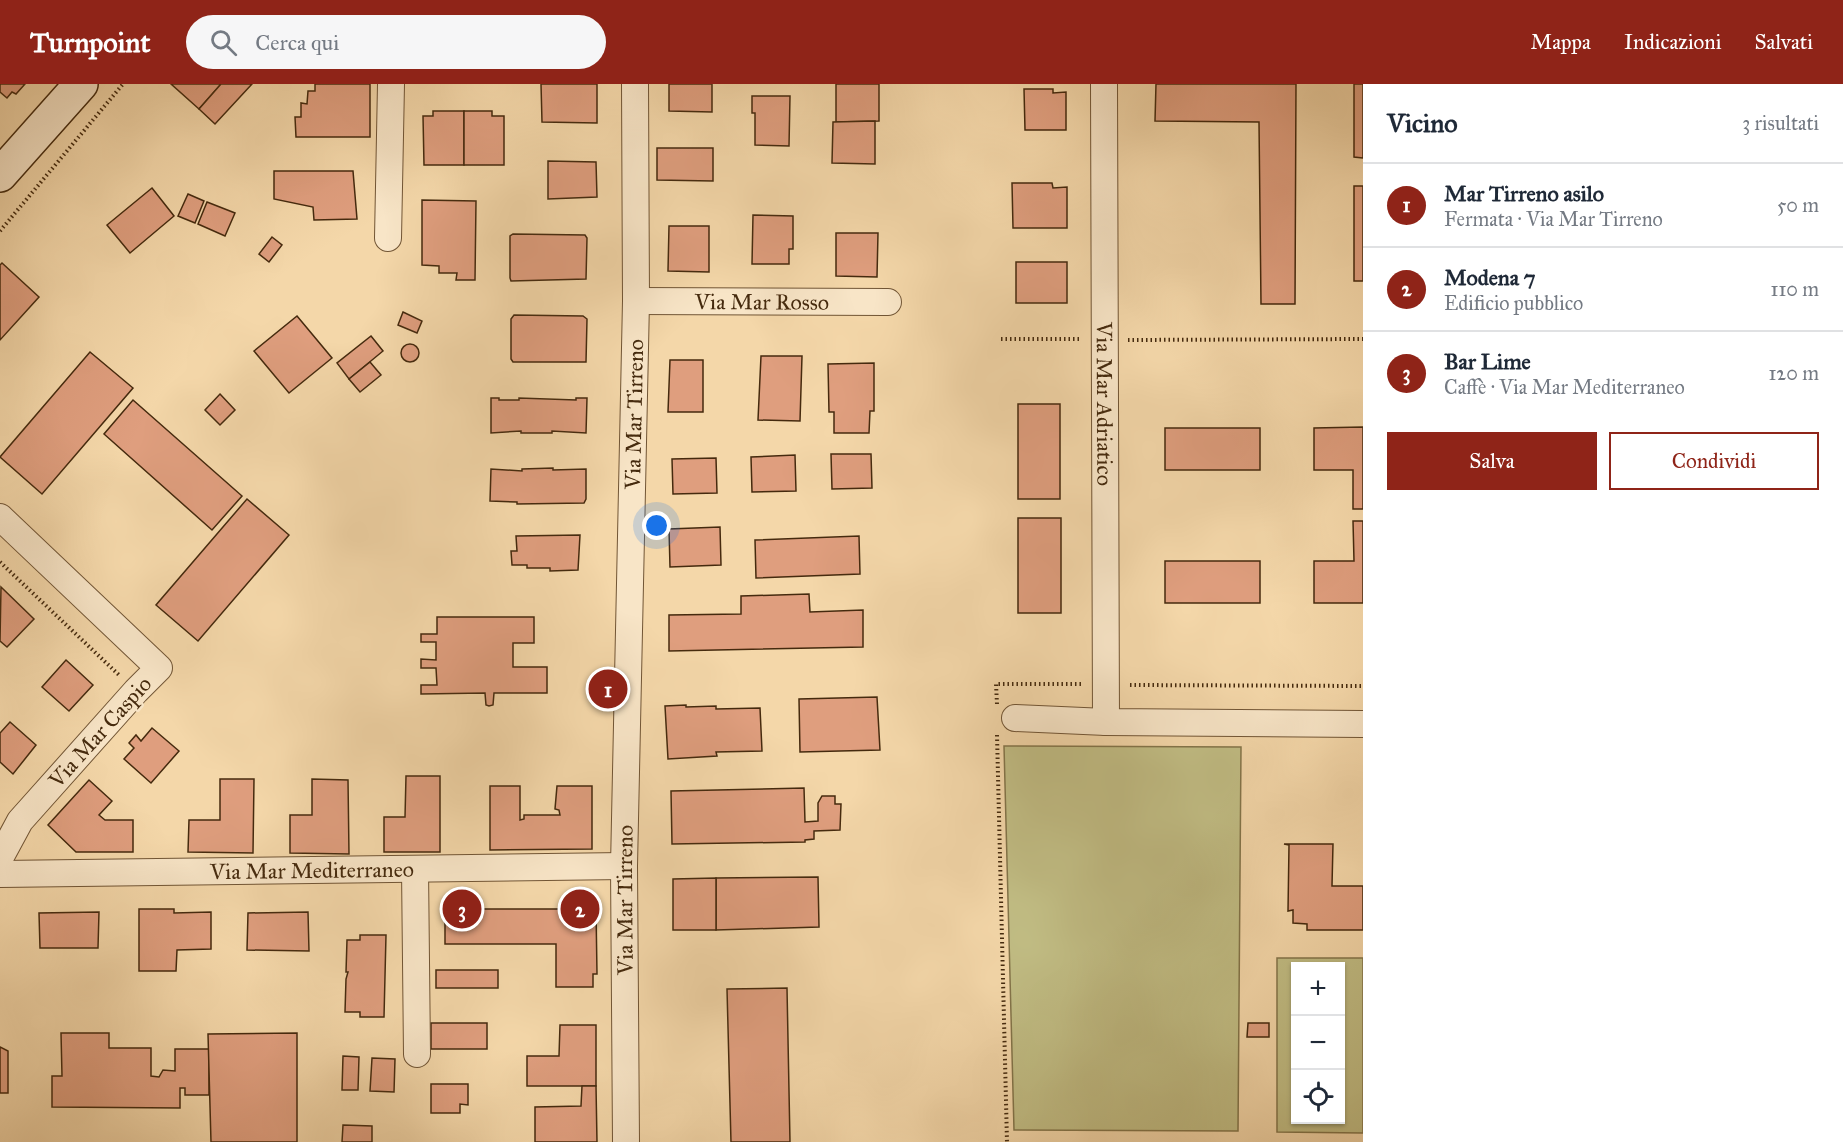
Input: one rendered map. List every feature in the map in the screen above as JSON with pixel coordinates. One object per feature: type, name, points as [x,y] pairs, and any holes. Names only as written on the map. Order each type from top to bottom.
[{"type":"main road","points":[[0,176],[81,84]]},
{"type":"street","points":[[388,238],[391,84]]},
{"type":"street","name":"Via Mar Tirreno","points":[[626,1142],[624,866],[636,301],[635,84]]},
{"type":"street","name":"Via Mar Adriatico","points":[[1104,84],[1106,722]]},
{"type":"street","name":"Via Mar Rosso","points":[[636,301],[888,302]]},
{"type":"street","name":"Via Mar Caspio","points":[[0,518],[159,668],[20,821],[0,858]]},
{"type":"street","points":[[1003,719],[1363,724]]},
{"type":"street","name":"Via Mar Mediterraneo","points":[[0,874],[624,866]]},
{"type":"street","points":[[415,869],[417,1054]]},
{"type":"path","points":[[0,231],[123,84]]},
{"type":"path","points":[[1001,339],[1363,339]]},
{"type":"path","points":[[0,562],[136,691]]},
{"type":"path","points":[[1007,1142],[1003,719],[996,684],[1363,686]]},
{"type":"shaded area","points":[[1004,746],[1241,747],[1238,1131],[1014,1130]]},
{"type":"shaded area","points":[[1277,958],[1363,958],[1363,1133],[1277,1132]]},
{"type":"building","points":[[0,84],[25,84],[16,94],[12,92],[7,98],[0,92]]},
{"type":"building","points":[[171,84],[221,84],[199,109]]},
{"type":"building","points":[[221,84],[252,84],[215,124],[199,109]]},
{"type":"building","points":[[315,84],[370,84],[370,137],[296,137],[295,117],[301,117],[301,103],[307,104],[308,91],[315,91]]},
{"type":"building","points":[[541,84],[597,84],[597,123],[542,122]]},
{"type":"building","points":[[669,84],[712,84],[712,112],[669,111]]},
{"type":"building","points":[[836,84],[879,84],[879,121],[836,122]]},
{"type":"building","points":[[1156,84],[1296,84],[1295,304],[1261,304],[1259,122],[1155,121]]},
{"type":"building","points":[[1354,84],[1363,84],[1363,158],[1354,157]]},
{"type":"building","points":[[1024,89],[1053,89],[1053,93],[1066,92],[1066,130],[1025,130]]},
{"type":"building","points":[[752,96],[790,96],[789,146],[755,145],[755,113],[752,113]]},
{"type":"building","points":[[433,111],[464,111],[464,165],[424,165],[423,116],[433,116]]},
{"type":"building","points":[[464,111],[492,111],[492,116],[504,116],[504,165],[464,165]]},
{"type":"building","points":[[875,121],[875,164],[832,163],[833,122]]},
{"type":"building","points":[[657,148],[713,148],[713,181],[657,180]]},
{"type":"building","points":[[548,161],[596,162],[597,197],[548,199]]},
{"type":"building","points":[[274,171],[353,171],[357,219],[314,220],[313,207],[274,199]]},
{"type":"building","points":[[1012,183],[1052,183],[1053,188],[1067,187],[1067,228],[1013,228]]},
{"type":"building","points":[[1354,186],[1363,186],[1363,281],[1354,281]]},
{"type":"building","points":[[152,188],[174,216],[130,253],[107,225]]},
{"type":"building","points":[[188,194],[204,201],[195,223],[178,216]]},
{"type":"building","points":[[422,200],[476,201],[475,280],[456,280],[457,273],[439,273],[439,266],[422,265]]},
{"type":"building","points":[[207,202],[235,213],[225,236],[198,224]]},
{"type":"building","points":[[753,215],[793,216],[793,249],[789,249],[789,264],[752,264]]},
{"type":"building","points":[[669,226],[709,226],[709,272],[668,271]]},
{"type":"building","points":[[836,233],[878,233],[877,277],[836,276]]},
{"type":"building","points":[[513,234],[585,235],[587,238],[586,279],[511,281],[510,236]]},
{"type":"building","points":[[272,237],[282,245],[269,262],[259,254]]},
{"type":"building","points":[[1016,262],[1067,262],[1067,303],[1016,303]]},
{"type":"building","points":[[2,263],[39,297],[0,340],[0,265]]},
{"type":"building","points":[[403,312],[422,321],[417,333],[398,325]]},
{"type":"building","points":[[514,315],[583,316],[587,319],[586,362],[513,362],[511,359],[511,319]]},
{"type":"building","points":[[297,316],[332,358],[289,393],[254,351]]},
{"type":"building","points":[[371,336],[383,351],[349,379],[337,363]]},
{"type":"building","points":[[410,344],[416,347],[419,353],[416,359],[410,362],[404,359],[401,353],[404,347]]},
{"type":"building","points":[[90,352],[133,388],[42,494],[0,457]]},
{"type":"building","points":[[761,356],[802,356],[800,421],[758,420]]},
{"type":"building","points":[[670,360],[703,360],[703,412],[668,412]]},
{"type":"building","points":[[370,362],[381,375],[360,392],[349,379]]},
{"type":"building","points":[[874,363],[874,411],[870,411],[869,433],[834,433],[834,412],[829,412],[828,364]]},
{"type":"building","points":[[220,394],[235,410],[220,425],[205,410]]},
{"type":"building","points":[[491,398],[499,398],[499,400],[519,400],[519,398],[576,400],[576,398],[587,398],[586,433],[552,431],[552,433],[521,433],[521,431],[491,433]]},
{"type":"building","points":[[133,400],[242,496],[212,530],[104,434]]},
{"type":"building","points":[[1018,404],[1060,404],[1060,499],[1018,499]]},
{"type":"building","points":[[1363,427],[1363,509],[1353,509],[1353,470],[1314,470],[1314,428]]},
{"type":"building","points":[[1165,428],[1260,428],[1260,470],[1165,470]]},
{"type":"building","points":[[831,454],[871,454],[872,488],[832,489]]},
{"type":"building","points":[[795,455],[796,491],[752,492],[751,457]]},
{"type":"building","points":[[716,458],[717,493],[673,494],[672,459]]},
{"type":"building","points":[[553,468],[553,470],[586,469],[584,503],[517,504],[517,502],[490,501],[491,469],[522,471],[522,469]]},
{"type":"building","points":[[247,499],[289,535],[198,641],[156,605]]},
{"type":"building","points":[[1018,518],[1061,518],[1061,613],[1018,613]]},
{"type":"building","points":[[1353,521],[1363,521],[1363,603],[1314,603],[1314,561],[1354,561]]},
{"type":"building","points":[[720,527],[721,565],[670,567],[669,529]]},
{"type":"building","points":[[580,535],[578,570],[550,571],[550,568],[527,568],[527,565],[512,565],[511,551],[517,551],[516,536]]},
{"type":"building","points":[[859,536],[860,574],[756,578],[755,540]]},
{"type":"building","points":[[1165,561],[1260,561],[1260,603],[1165,603]]},
{"type":"building","points":[[1,587],[34,619],[7,647],[0,641]]},
{"type":"building","points":[[809,594],[810,612],[863,610],[863,647],[669,651],[669,615],[741,614],[741,596]]},
{"type":"building","points":[[437,617],[534,617],[534,643],[513,643],[513,667],[547,667],[547,693],[494,693],[493,705],[489,706],[486,705],[485,693],[421,694],[421,685],[437,685],[436,668],[421,668],[421,659],[436,660],[436,642],[421,642],[421,634],[437,634]]},
{"type":"building","points":[[66,660],[93,685],[69,711],[42,687]]},
{"type":"building","points":[[877,697],[880,750],[800,752],[799,699]]},
{"type":"building","points":[[686,705],[686,707],[716,706],[716,709],[760,708],[762,751],[716,752],[717,756],[668,759],[665,706]]},
{"type":"building","points":[[10,722],[36,745],[13,774],[0,762],[0,733]]},
{"type":"building","points":[[152,728],[179,751],[151,783],[124,759],[134,748],[129,743],[136,735],[141,741]]},
{"type":"building","points":[[406,776],[440,776],[440,852],[384,852],[384,817],[405,817]]},
{"type":"building","points":[[220,779],[254,779],[253,853],[188,852],[189,820],[220,820]]},
{"type":"building","points":[[312,779],[348,780],[349,854],[290,853],[290,815],[312,815]]},
{"type":"building","points":[[89,780],[112,801],[99,815],[105,820],[133,820],[133,852],[76,852],[48,825]]},
{"type":"building","points":[[490,786],[520,786],[520,820],[524,819],[524,815],[560,815],[559,810],[555,809],[557,786],[592,786],[592,849],[490,850]]},
{"type":"building","points":[[804,788],[805,822],[818,821],[818,803],[822,796],[835,796],[835,804],[841,804],[840,830],[814,831],[814,839],[805,840],[805,842],[672,844],[671,791]]},
{"type":"building","points":[[1284,844],[1333,844],[1332,886],[1363,886],[1363,930],[1307,930],[1307,924],[1293,923],[1293,910],[1288,911],[1289,845]]},
{"type":"building","points":[[818,877],[819,927],[716,930],[716,878]]},
{"type":"building","points":[[716,878],[716,930],[673,930],[673,879]]},
{"type":"building","points":[[139,909],[174,909],[174,913],[211,912],[211,949],[177,950],[176,971],[139,971]]},
{"type":"building","points":[[445,909],[596,909],[597,974],[593,974],[593,987],[556,987],[556,944],[445,944]]},
{"type":"building","points":[[99,912],[98,948],[40,948],[39,913]]},
{"type":"building","points":[[308,912],[309,951],[247,950],[248,913]]},
{"type":"building","points":[[360,935],[386,935],[384,1017],[360,1017],[360,1012],[345,1012],[348,972],[346,972],[347,940],[360,940]]},
{"type":"building","points":[[436,970],[498,970],[498,988],[436,988]]},
{"type":"building","points":[[787,988],[790,1142],[731,1142],[727,989]]},
{"type":"building","points":[[431,1023],[487,1023],[487,1049],[431,1049]]},
{"type":"building","points":[[1248,1023],[1269,1023],[1269,1037],[1247,1037]]},
{"type":"building","points":[[560,1025],[596,1025],[596,1086],[527,1086],[527,1056],[559,1056]]},
{"type":"building","points":[[61,1033],[109,1033],[109,1048],[151,1048],[151,1076],[159,1077],[163,1070],[175,1071],[175,1049],[209,1049],[209,1095],[185,1095],[185,1088],[180,1088],[180,1108],[52,1107],[52,1076],[62,1076]]},
{"type":"building","points":[[297,1033],[297,1142],[211,1142],[208,1034]]},
{"type":"building","points":[[0,1047],[8,1051],[8,1093],[0,1093]]},
{"type":"building","points":[[343,1056],[359,1057],[358,1090],[342,1090]]},
{"type":"building","points":[[372,1058],[395,1059],[394,1092],[370,1091]]},
{"type":"building","points":[[431,1084],[468,1084],[468,1105],[460,1104],[460,1113],[431,1113]]},
{"type":"building","points":[[582,1086],[596,1086],[597,1142],[535,1142],[535,1107],[581,1106]]},
{"type":"building","points":[[343,1125],[372,1126],[372,1142],[342,1142]]},
{"type":"place","name":"Mar Tirreno asilo","points":[[608,689]]},
{"type":"place","name":"Bar Lime","points":[[462,909]]},
{"type":"place","name":"Modena 7","points":[[580,909]]}]
